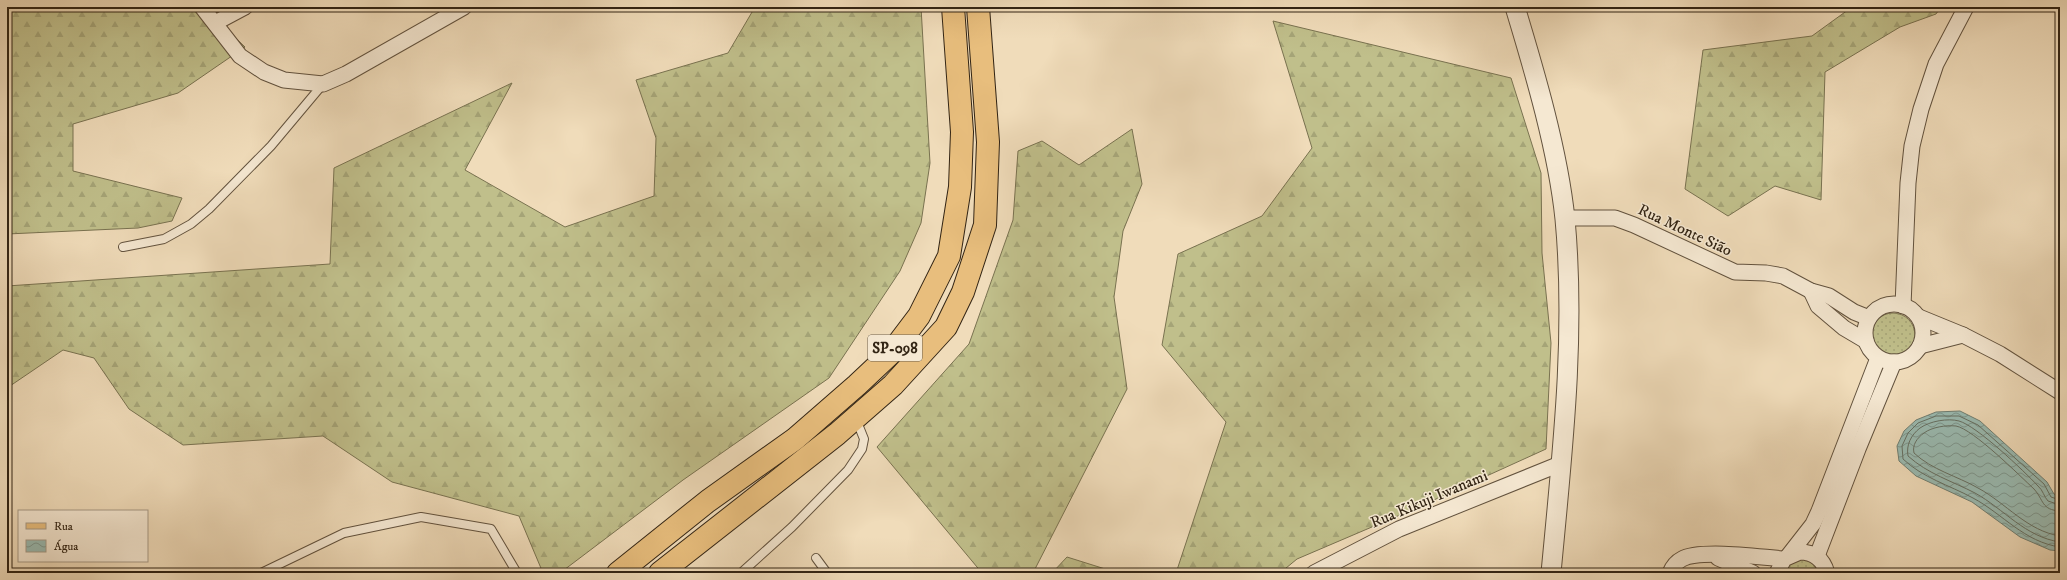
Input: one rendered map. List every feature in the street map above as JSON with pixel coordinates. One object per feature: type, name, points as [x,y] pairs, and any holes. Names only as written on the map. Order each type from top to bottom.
[{"type":"main road","name":"SP-098","points":[[618,573],[708,501],[795,439],[857,386],[891,353],[919,316],[949,256],[960,186],[962,132],[953,7]]},
{"type":"main road","name":"SP-098","points":[[660,573],[856,418],[893,385],[946,327],[963,292],[977,252],[984,225],[988,142],[978,7]]},
{"type":"street","points":[[202,7],[240,56],[264,72],[284,80],[323,84],[346,74],[464,7]]},
{"type":"street","points":[[215,24],[245,7]]},
{"type":"street","points":[[1515,7],[1540,95],[1555,160],[1565,218],[1570,322],[1568,374],[1551,573]]},
{"type":"street","points":[[1903,306],[1908,183],[1912,146],[1921,109],[1936,64],[1966,7]]},
{"type":"street","name":"Rua Monte Sião","points":[[1565,218],[1615,218],[1634,225],[1735,272],[1766,273],[1783,276],[1811,291],[1829,296],[1854,312],[1869,318]]},
{"type":"street","points":[[1811,291],[1818,306],[1844,328],[1866,341],[1873,353],[1878,358],[1894,362],[1909,358],[1920,346],[1923,332],[1918,317],[1912,310],[1896,304],[1880,307],[1869,318],[1866,326],[1866,341]]},
{"type":"street","points":[[1918,317],[1963,335],[2000,354],[2060,392]]},
{"type":"street","points":[[1920,346],[1963,335]]},
{"type":"street","points":[[1777,573],[1786,558],[1813,524],[1878,358]]},
{"type":"street","points":[[1817,556],[1858,449],[1894,362]]},
{"type":"street","name":"Rua Kikuji Iwanami","points":[[1314,573],[1399,529],[1560,464]]},
{"type":"street","points":[[1670,573],[1672,567],[1681,559],[1723,554],[1786,558],[1800,552],[1811,553],[1817,556],[1824,564],[1827,573]]},
{"type":"street","points":[[1708,555],[1724,560],[1753,573]]},
{"type":"lane","points":[[123,247],[164,239],[191,224],[209,209],[272,146],[323,84]]},
{"type":"lane","points":[[741,573],[792,527],[848,470],[862,449],[864,439],[856,418]]},
{"type":"lane","points":[[261,573],[344,534],[421,517],[491,529],[517,573]]},
{"type":"lane","points":[[816,558],[827,573]]},
{"type":"green space","points":[[7,7],[209,7],[221,24],[245,47],[178,93],[73,124],[73,171],[182,198],[172,221],[138,228],[7,234]]},
{"type":"green space","points":[[755,7],[921,7],[930,163],[921,223],[900,271],[829,378],[683,480],[560,573],[543,573],[519,516],[392,482],[323,436],[183,445],[129,409],[94,358],[63,350],[7,388],[7,286],[330,264],[334,168],[512,83],[465,170],[565,227],[654,196],[656,138],[636,80],[728,53]]},
{"type":"green space","points":[[1852,7],[1941,7],[1936,14],[1900,27],[1825,72],[1821,200],[1775,186],[1728,216],[1685,189],[1703,50],[1812,36]]},
{"type":"green space","points":[[1273,21],[1511,78],[1541,173],[1542,253],[1551,343],[1546,449],[1414,509],[1297,559],[1280,573],[1176,573],[1226,422],[1162,345],[1178,254],[1262,216],[1312,148]]},
{"type":"green space","points":[[1132,129],[1142,184],[1123,231],[1114,297],[1127,389],[1035,569],[1010,573],[982,573],[877,447],[969,344],[1013,220],[1018,151],[1042,141],[1079,165]]},
{"type":"green space","points":[[1893,313],[1905,317],[1911,323],[1915,335],[1911,347],[1905,353],[1893,357],[1881,353],[1875,347],[1871,335],[1875,323],[1881,317]]},
{"type":"green space","points":[[1067,557],[1118,573],[1052,573]]},
{"type":"green space","points":[[1809,557],[1823,573],[1782,573],[1786,563]]},
{"type":"water","points":[[1960,411],[1980,421],[2047,482],[2054,494],[2060,496],[2060,551],[2050,550],[2020,537],[1972,502],[1916,476],[1899,461],[1897,446],[1904,431],[1916,420],[1936,412]]}]
